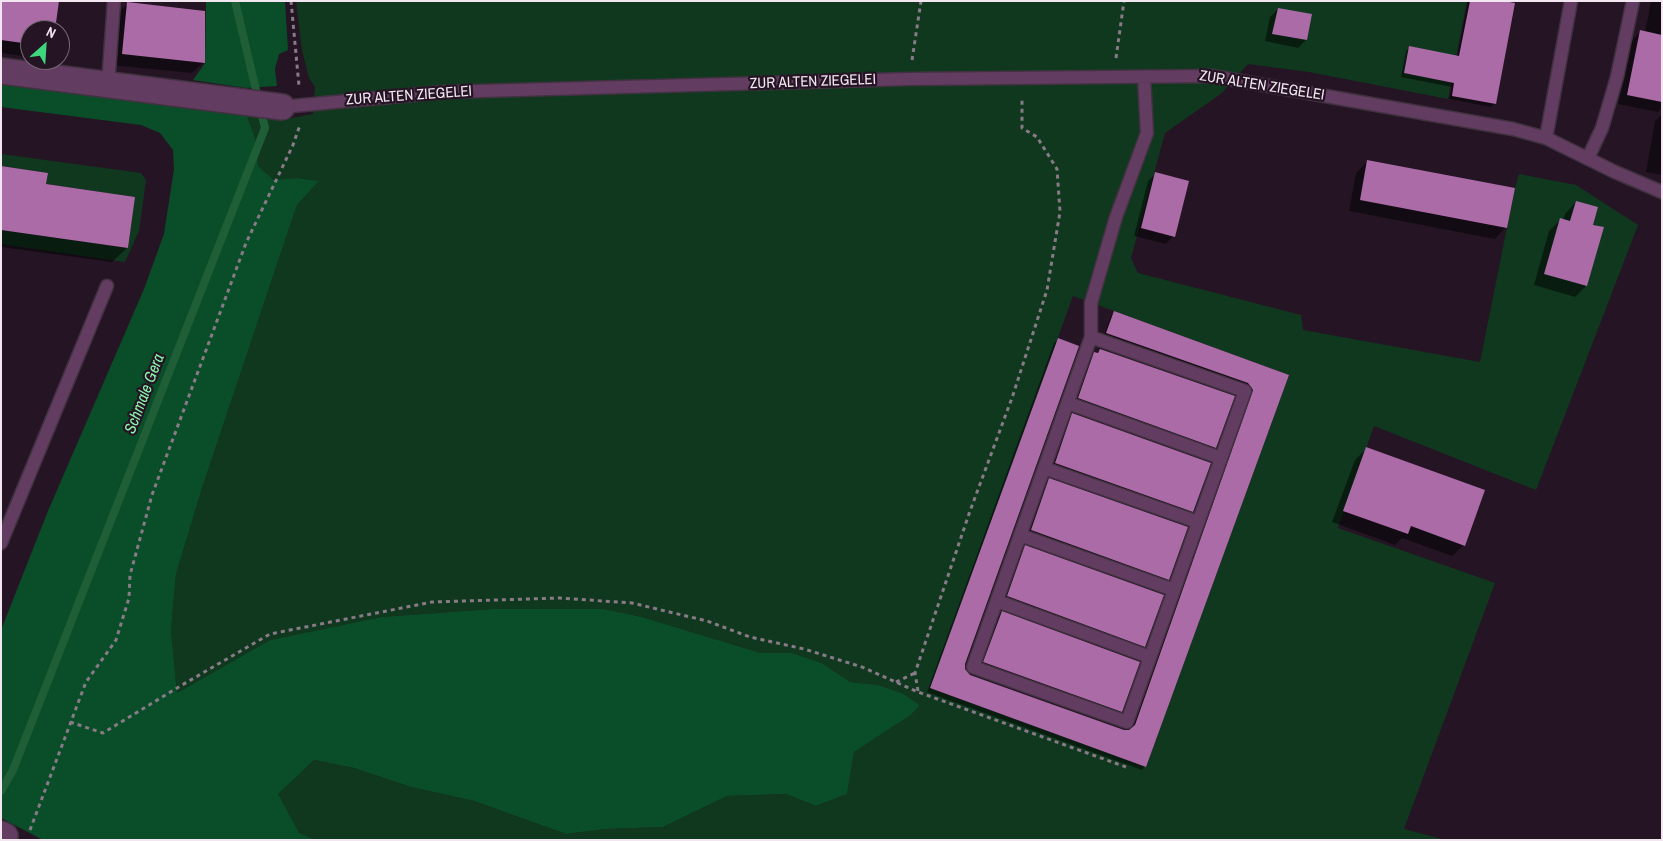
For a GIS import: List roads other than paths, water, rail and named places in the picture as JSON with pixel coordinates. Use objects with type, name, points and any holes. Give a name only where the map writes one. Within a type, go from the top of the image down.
[{"type":"street","name":"ZUR ALTEN ZIEGELEI","points":[[1,71],[212,98],[291,106]]},
{"type":"lane","points":[[108,85],[114,1]]},
{"type":"lane","points":[[1546,138],[1571,1]]},
{"type":"lane","points":[[1588,158],[1602,128],[1612,94],[1633,1]]},
{"type":"lane","points":[[1091,337],[1245,391],[1127,722],[973,667],[1091,337],[1091,303],[1116,217],[1147,133],[1144,76]]},
{"type":"lane","name":"ZUR ALTEN ZIEGELEI","points":[[291,106],[444,92],[909,79],[1212,76],[1513,129],[1546,138],[1615,172],[1662,192]]},
{"type":"lane","points":[[1,543],[107,286]]},
{"type":"lane","points":[[1068,403],[1221,458]]},
{"type":"lane","points":[[1044,468],[1198,522]]},
{"type":"lane","points":[[1020,535],[1174,590]]},
{"type":"lane","points":[[997,602],[1150,656]]},
{"type":"waterway","name":"Schmale Gera","points":[[1,791],[13,770],[265,128],[235,1]]}]
